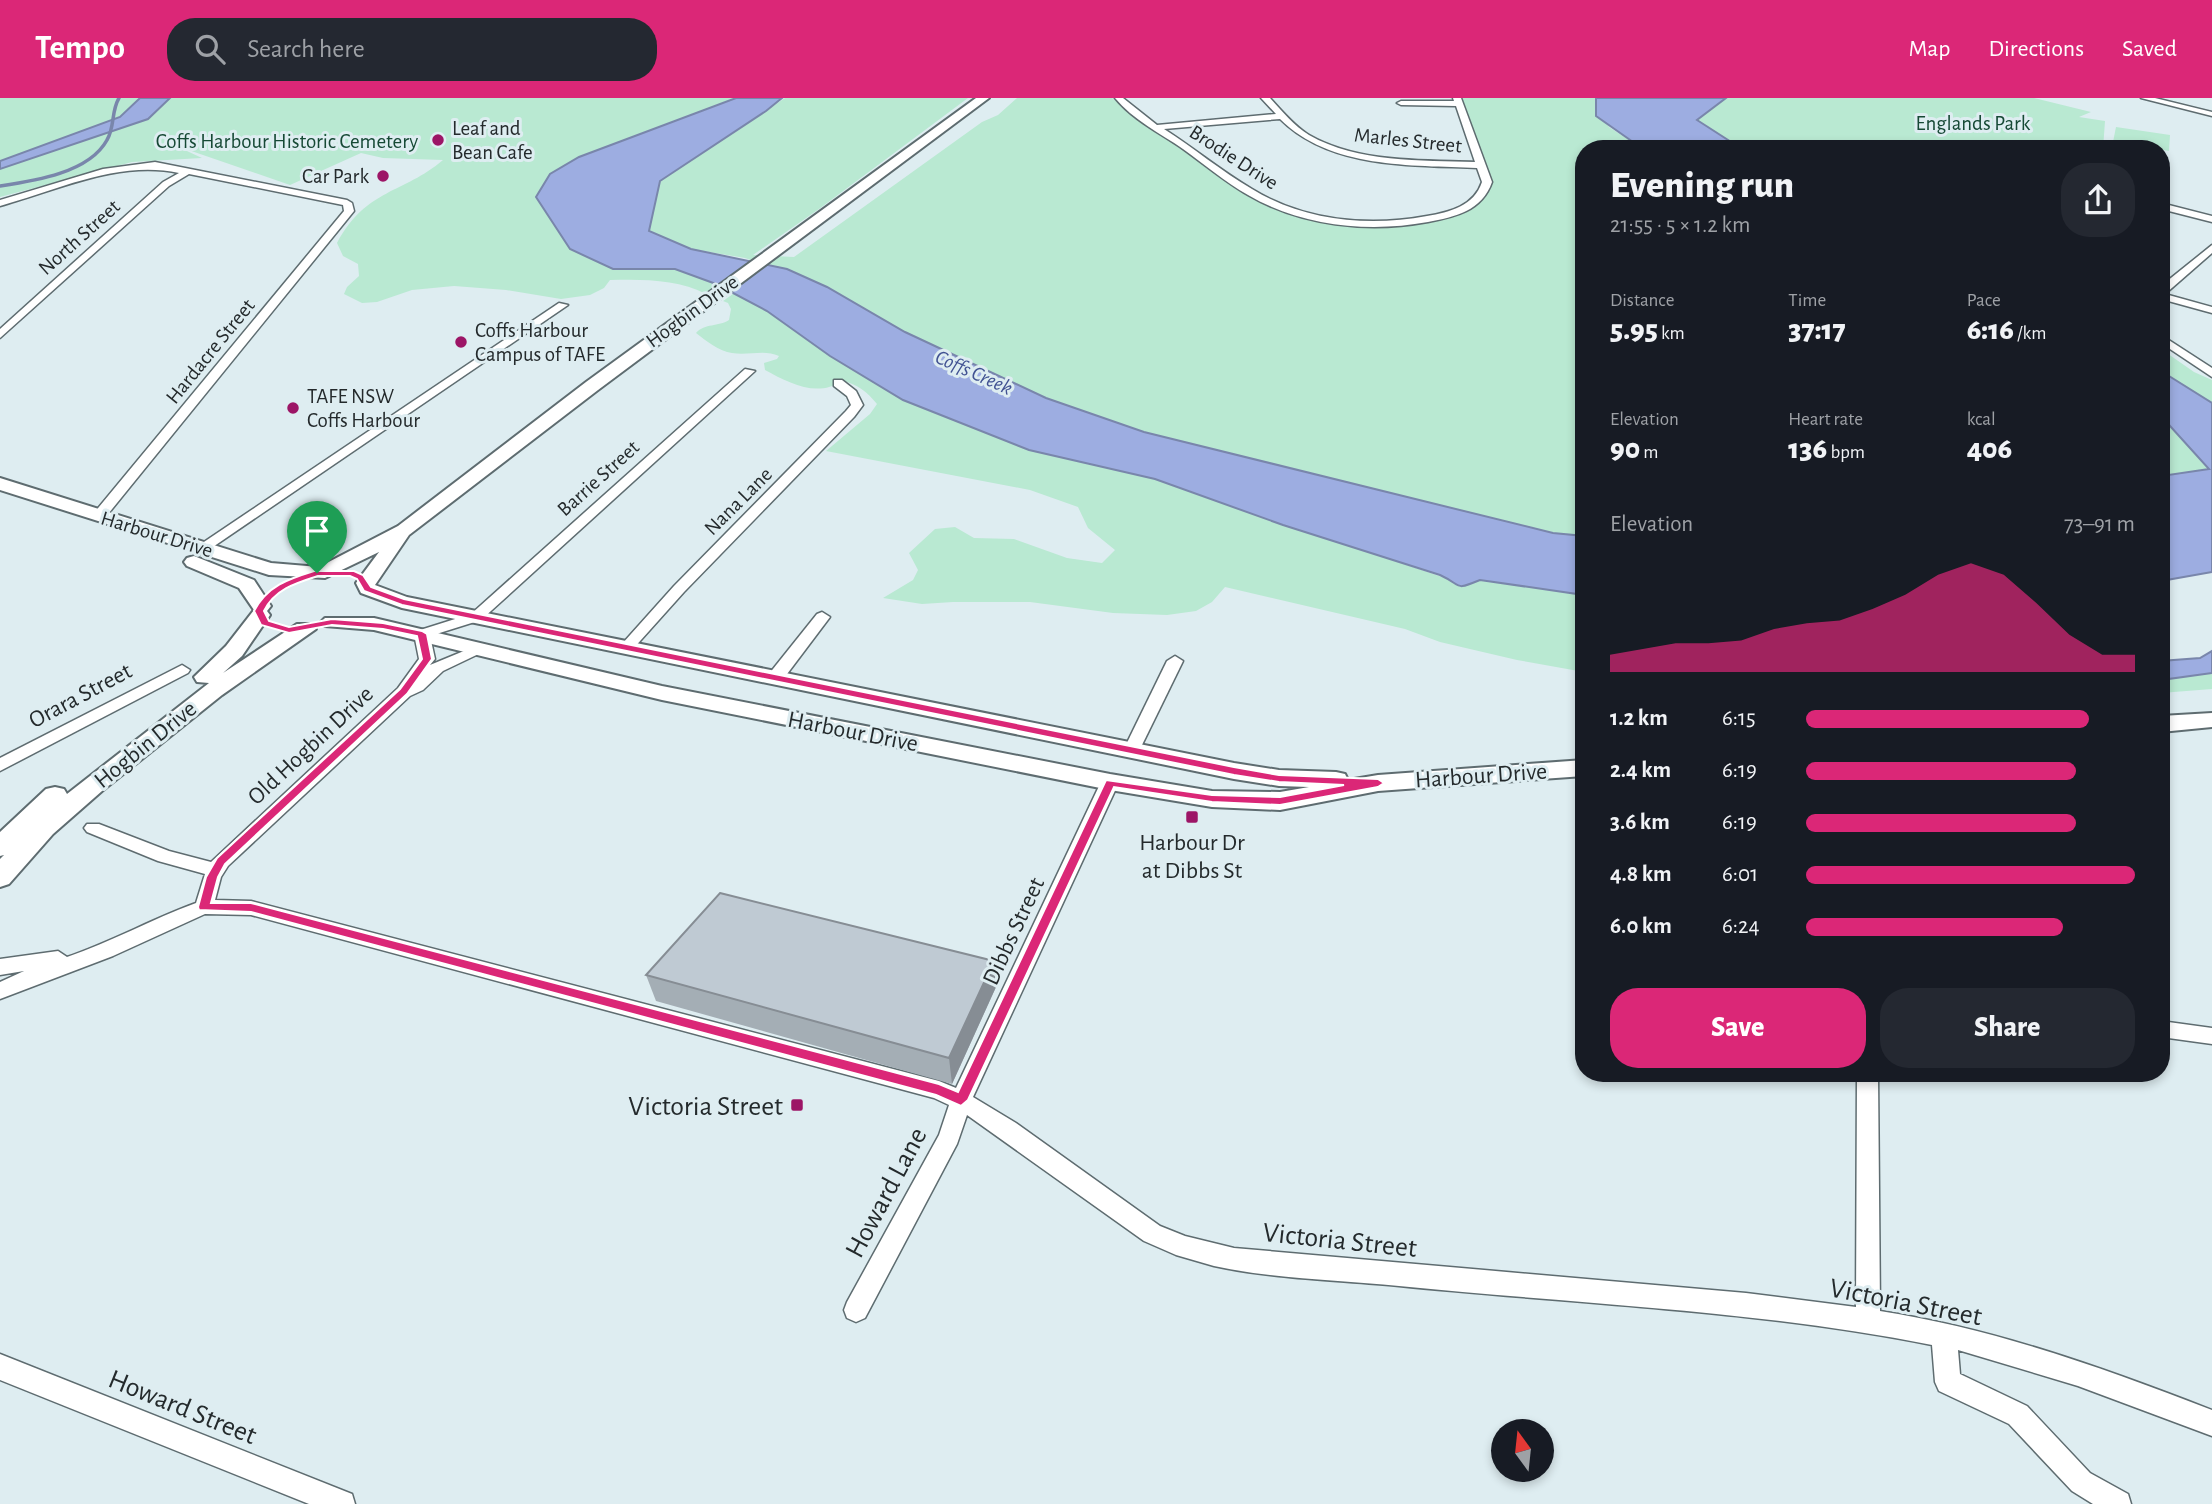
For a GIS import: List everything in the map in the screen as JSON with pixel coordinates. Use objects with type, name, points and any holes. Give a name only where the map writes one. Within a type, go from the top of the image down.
[{"type":"street","name":"Hogbin Drive","points":[[0,847],[54,796],[220,666],[247,635],[260,610],[276,589],[321,573],[405,530],[701,304],[983,98]]},
{"type":"street","name":"Brodie Drive","points":[[1119,98],[1260,199],[1287,210],[1332,220],[1388,223],[1455,214],[1476,203],[1485,192],[1487,182],[1458,101]]},
{"type":"street","name":"Marles Street","points":[[1265,98],[1305,136],[1354,153],[1425,163],[1481,165]]},
{"type":"street","points":[[2145,98],[2212,114]]},
{"type":"street","points":[[1401,103],[1458,101]]},
{"type":"street","points":[[1158,127],[1283,117]]},
{"type":"street","points":[[0,203],[103,172],[133,166],[155,164],[187,172]]},
{"type":"street","name":"Hardacre Street","points":[[99,516],[349,211],[347,203],[187,172]]},
{"type":"street","name":"North Street","points":[[0,335],[166,184],[187,172]]},
{"type":"street","points":[[2170,208],[2212,219]]},
{"type":"street","points":[[2170,286],[2212,248]]},
{"type":"street","points":[[2170,297],[2212,310]]},
{"type":"street","points":[[202,548],[563,305]]},
{"type":"street","points":[[2170,344],[2212,373]]},
{"type":"street","name":"Barrie Street","points":[[476,617],[749,371]]},
{"type":"street","name":"Nana Lane","points":[[627,647],[850,414],[857,405],[852,394],[838,383]]},
{"type":"street","name":"Harbour Drive","points":[[0,484],[269,569],[351,573],[367,586],[402,602],[1131,751],[1279,778],[1378,783]]},
{"type":"street","name":"Harbour Drive","points":[[0,497],[223,572],[247,584],[260,610]]},
{"type":"street","name":"Hogbin Drive","points":[[332,622],[358,606],[367,586],[405,530]]},
{"type":"street","points":[[260,610],[264,622],[274,628],[306,629],[332,622]]},
{"type":"street","points":[[404,692],[427,659],[422,634],[476,617]]},
{"type":"street","points":[[775,678],[822,617]]},
{"type":"street","name":"Harbour Drive","points":[[332,622],[374,624],[676,696],[1110,782],[1212,799],[1280,801],[1378,783],[1575,769]]},
{"type":"street","name":"Hogbin Drive","points":[[0,877],[43,828],[118,765],[239,670],[306,629]]},
{"type":"street","name":"Old Hogbin Drive","points":[[204,907],[215,870],[254,830],[404,692],[417,686],[437,668],[481,649]]},
{"type":"street","points":[[1131,751],[1175,661]]},
{"type":"street","name":"Orara Street","points":[[0,765],[182,670]]},
{"type":"street","points":[[2170,723],[2212,720]]},
{"type":"street","name":"Dibbs Street","points":[[961,1100],[1110,782]]},
{"type":"street","points":[[93,828],[164,856],[215,870]]},
{"type":"street","name":"Victoria Street","points":[[0,991],[28,978],[106,951],[174,918],[204,907],[251,908],[912,1083],[961,1100],[1022,1139],[1083,1186],[1155,1235],[1199,1252],[1234,1259],[1734,1303],[1868,1320],[1944,1335],[2133,1392],[2212,1423]]},
{"type":"street","name":"Victoria Street","points":[[0,967],[106,951]]},
{"type":"street","points":[[2170,1029],[2212,1036]]},
{"type":"street","points":[[1868,1082],[1868,1320]]},
{"type":"street","name":"Howard Lane","points":[[856,1310],[949,1137],[961,1100]]},
{"type":"street","points":[[1944,1335],[1948,1382],[2018,1415],[2081,1482],[2118,1504]]},
{"type":"street","name":"Howard Street","points":[[0,1367],[342,1504]]},
{"type":"green space","points":[[0,98],[140,98],[120,117],[0,161]]},
{"type":"green space","name":"Coffs Harbour Historic Cemetery","points":[[169,98],[736,98],[579,157],[613,269],[675,269],[718,285],[706,294],[671,283],[610,280],[604,288],[590,295],[561,299],[506,290],[454,286],[412,290],[377,302],[362,303],[344,294],[347,287],[359,276],[358,264],[343,256],[337,243],[349,225],[373,202],[414,180],[443,160],[383,158],[361,153],[290,185],[174,145],[202,158],[132,162],[0,197],[0,169]]},
{"type":"green space","points":[[785,98],[968,98],[753,255],[794,257],[982,122],[998,115],[1017,98],[1112,98],[1216,174],[1287,210],[1355,222],[1425,220],[1476,203],[1487,182],[1457,98],[1596,98],[1595,103],[1609,127],[1629,140],[1575,140],[1575,535],[1553,533],[1144,432],[1046,398],[905,332],[827,287],[745,258],[691,249],[649,231],[659,181]]},
{"type":"green space","name":"Englands Park","points":[[1726,98],[2034,98],[2091,112],[2079,117],[2105,121],[2104,140],[1728,140],[1697,120]]},
{"type":"green space","points":[[2116,127],[2170,135],[2170,140],[2113,140]]},
{"type":"green space","points":[[734,293],[767,311],[830,356],[903,400],[1029,450],[1155,479],[1448,579],[1470,584],[1480,580],[1575,594],[1575,670],[1440,642],[1405,629],[1225,587],[1212,602],[1196,611],[1167,615],[1113,613],[1030,602],[922,604],[883,598],[913,580],[918,570],[909,553],[935,529],[955,527],[974,538],[1014,539],[1067,558],[1102,563],[1115,550],[1088,528],[1078,507],[1030,490],[826,451],[870,414],[877,404],[862,389],[848,382],[842,381],[823,388],[803,387],[765,370],[764,363],[779,356],[768,353],[738,354],[713,345],[696,333],[729,320],[731,309],[728,303],[723,301]]},
{"type":"green space","points":[[2170,355],[2194,372],[2212,380],[2212,403],[2170,377]]},
{"type":"green space","points":[[2170,424],[2209,469],[2170,475]]},
{"type":"green space","points":[[2212,673],[2212,689],[2170,692],[2170,679]]},
{"type":"water","points":[[140,98],[170,98],[148,119],[0,169],[0,161],[120,117]]},
{"type":"water","name":"Coffs Creek","points":[[736,98],[782,98],[660,181],[649,231],[691,249],[787,269],[827,287],[905,332],[1046,398],[1144,432],[1553,533],[1575,535],[1575,594],[1480,580],[1459,586],[1440,575],[1283,525],[1155,479],[1029,450],[903,400],[830,356],[767,311],[716,284],[675,269],[613,269],[570,249],[536,197],[550,174],[579,157]]},
{"type":"water","points":[[1596,98],[1726,98],[1697,120],[1728,140],[1630,140],[1596,116]]},
{"type":"water","points":[[2170,377],[2212,403],[2212,572],[2170,579],[2170,475],[2209,469],[2170,426]]},
{"type":"water","points":[[2212,651],[2212,673],[2170,679],[2170,660],[2200,658]]},
{"type":"building","points":[[720,893],[994,961],[949,1058],[646,975]]},
{"type":"waterway","points":[[0,186],[60,174],[87,160],[99,151],[107,140],[119,98]]},
{"type":"place","name":"Leaf and Bean Cafe","points":[[438,140]]},
{"type":"place","name":"Car Park","points":[[383,176]]},
{"type":"place","name":"Coffs Harbour Campus of TAFE","points":[[461,342]]},
{"type":"place","name":"TAFE NSW Coffs Harbour","points":[[293,408]]},
{"type":"place","name":"Harbour Dr at Dibbs St","points":[[1192,817]]},
{"type":"place","name":"Victoria Street","points":[[797,1105]]},
{"type":"route","points":[[317,573],[351,573],[360,577],[368,589],[402,602],[1234,771],[1279,778],[1378,783],[1280,801],[1212,799],[1110,782],[961,1100],[939,1090],[251,908],[204,907],[212,877],[221,861],[404,692],[408,682],[427,659],[422,634],[374,624],[332,622],[306,629],[289,630],[274,628],[264,622],[259,611],[266,597],[288,583],[317,573]]}]
